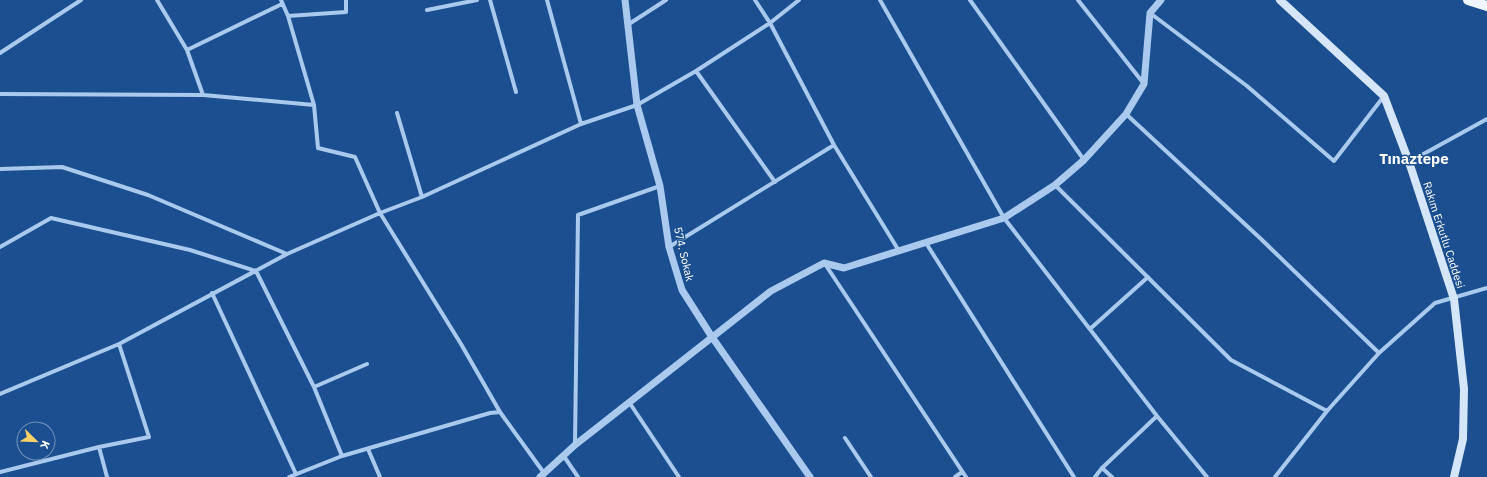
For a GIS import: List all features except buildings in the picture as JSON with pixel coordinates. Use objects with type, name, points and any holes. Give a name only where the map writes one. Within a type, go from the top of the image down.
[{"type":"main road","name":"Rakım Erkutlu Caddesi","points":[[1280,0],[1384,96],[1409,162],[1454,299],[1464,388],[1463,439],[1454,477]]},
{"type":"main road","points":[[1468,0],[1487,6]]},
{"type":"street","points":[[0,53],[81,0]]},
{"type":"street","points":[[157,0],[187,50],[203,95]]},
{"type":"street","points":[[288,16],[346,12],[346,0]]},
{"type":"street","points":[[427,10],[477,0]]},
{"type":"street","points":[[490,0],[516,92]]},
{"type":"street","points":[[547,0],[581,124]]},
{"type":"street","name":"574. Sokak","points":[[625,0],[637,105],[660,186],[669,247],[682,290],[712,337],[810,477]]},
{"type":"street","points":[[628,24],[666,0]]},
{"type":"street","points":[[755,0],[770,22],[834,145],[899,251]]},
{"type":"street","points":[[0,394],[119,344],[287,254],[380,213],[422,197],[581,124],[637,105],[696,71],[770,22],[799,0]]},
{"type":"street","points":[[880,0],[1004,218],[1157,416],[1207,477]]},
{"type":"street","points":[[970,0],[1084,160]]},
{"type":"street","points":[[1078,0],[1144,84]]},
{"type":"street","points":[[187,50],[281,2],[288,16],[314,105],[318,148],[355,157],[380,213],[461,344],[500,412],[542,475],[575,445],[771,291],[824,263],[844,268],[1004,218],[1055,185],[1084,160],[1126,114],[1144,84],[1150,13],[1160,0]]},
{"type":"street","points":[[1150,13],[1247,86],[1334,162],[1384,96]]},
{"type":"street","points":[[696,71],[775,182]]},
{"type":"street","points":[[0,94],[203,95],[314,105]]},
{"type":"street","points":[[396,113],[422,197]]},
{"type":"street","points":[[1126,114],[1255,234],[1379,353]]},
{"type":"street","points":[[1409,162],[1487,119]]},
{"type":"street","points":[[669,247],[834,145]]},
{"type":"street","points":[[0,169],[62,167],[148,195],[287,254]]},
{"type":"street","points":[[1055,185],[1231,360],[1327,411]]},
{"type":"street","points":[[575,445],[578,215],[660,186]]},
{"type":"street","points":[[0,248],[51,218],[190,250],[256,271],[314,387],[342,456]]},
{"type":"street","points":[[926,243],[1074,477]]},
{"type":"street","points":[[824,263],[966,477]]},
{"type":"street","points":[[1090,329],[1148,277]]},
{"type":"street","points":[[1275,477],[1327,411],[1379,353],[1435,303],[1454,299],[1487,288]]},
{"type":"street","points":[[212,293],[296,474]]},
{"type":"street","points":[[0,472],[99,447],[149,437],[119,344]]},
{"type":"street","points":[[314,387],[367,364]]},
{"type":"street","points":[[629,402],[679,477]]},
{"type":"street","points":[[289,477],[342,456],[490,413],[500,412]]},
{"type":"street","points":[[1095,477],[1102,468],[1157,416]]},
{"type":"street","points":[[845,438],[871,477]]},
{"type":"street","points":[[99,447],[107,477]]},
{"type":"street","points":[[368,449],[380,477]]},
{"type":"street","points":[[564,455],[578,477]]},
{"type":"street","points":[[1102,468],[1112,477]]},
{"type":"street","points":[[955,477],[962,472]]},
{"type":"district","name":"Tınaztepe","points":[[1414,158]]}]
